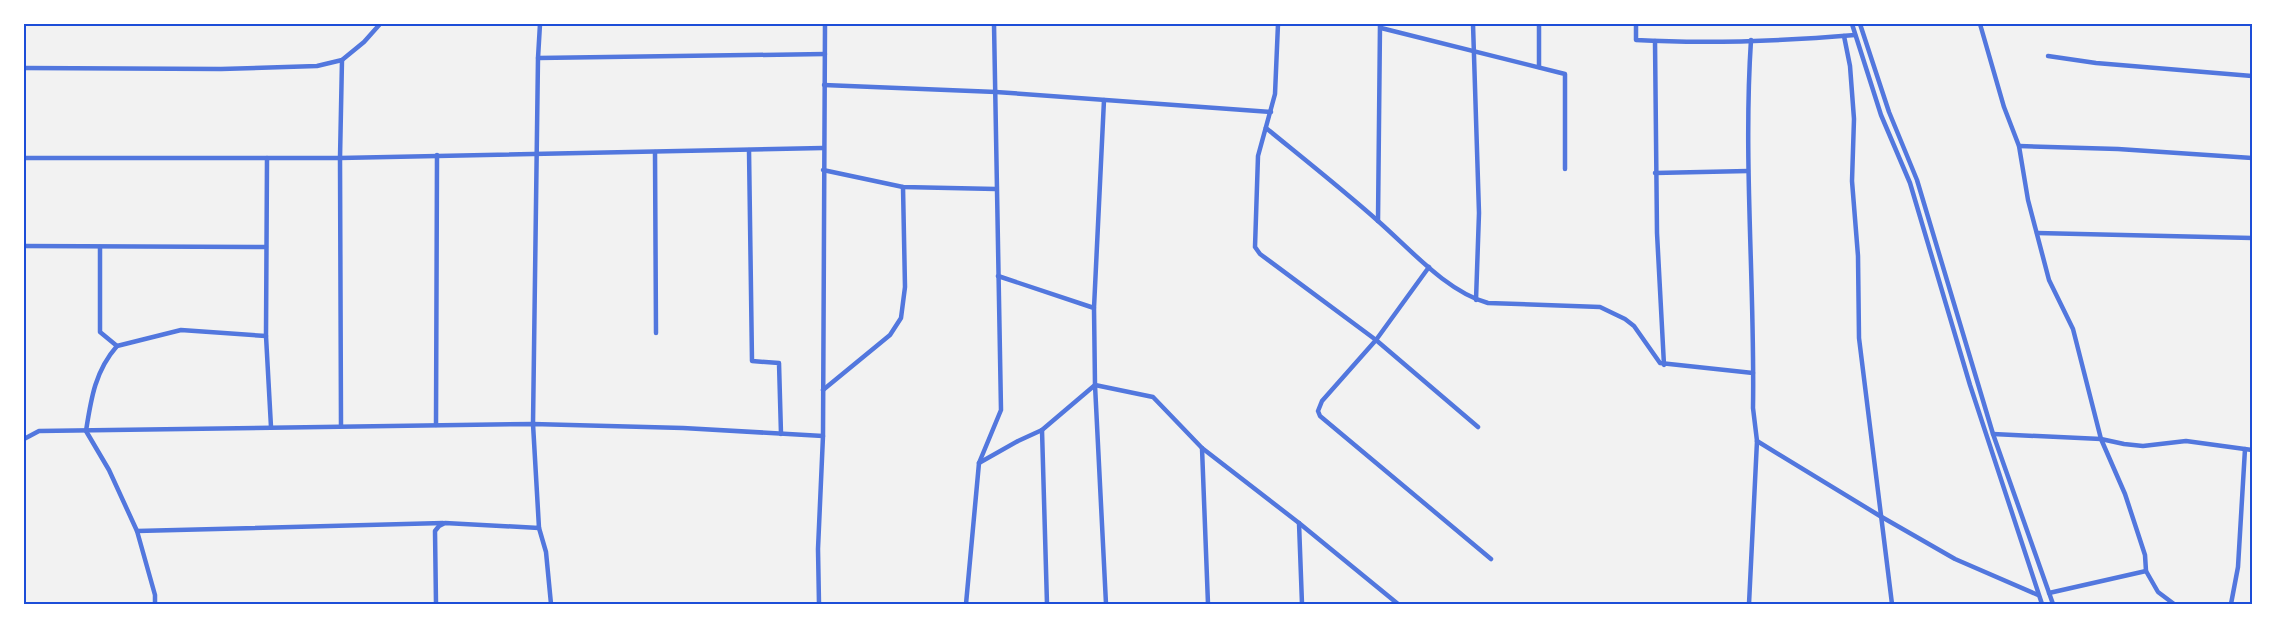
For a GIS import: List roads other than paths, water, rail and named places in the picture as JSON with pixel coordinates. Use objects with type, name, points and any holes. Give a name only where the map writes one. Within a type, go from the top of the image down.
[{"type":"street","points":[[24,68],[221,70],[317,66],[342,60],[364,42],[380,24]]},
{"type":"street","points":[[540,24],[533,424],[539,528],[546,552],[551,604]]},
{"type":"street","points":[[820,604],[818,549],[823,436],[825,24]]},
{"type":"street","points":[[966,604],[979,463],[1001,410],[994,24]]},
{"type":"street","points":[[1278,24],[1275,94],[1266,128],[1261,138],[1258,156],[1254,247],[1260,254],[1376,340],[1478,427]]},
{"type":"street","points":[[1473,24],[1479,213],[1476,300]]},
{"type":"street","points":[[1539,67],[1540,24]]},
{"type":"street","points":[[1636,24],[1636,40],[1655,41],[1751,40],[1855,35]]},
{"type":"street","points":[[1852,24],[1881,115],[1910,183],[1970,385],[2042,604]]},
{"type":"street","points":[[1860,24],[1888,112],[1917,180],[1994,434],[2053,604]]},
{"type":"street","points":[[1980,24],[2004,107],[2019,146],[2028,200],[2049,280],[2073,329],[2101,439],[2125,494],[2145,555],[2146,571],[2158,592],[2174,604]]},
{"type":"street","points":[[1378,221],[1380,26],[1565,74],[1565,169]]},
{"type":"street","points":[[1844,36],[1850,66],[1854,119],[1852,181],[1858,256],[1859,338],[1892,604]]},
{"type":"street","points":[[1749,604],[1757,441],[1753,408],[1748,171],[1748,86],[1751,40]]},
{"type":"street","points":[[1655,41],[1655,173],[1664,364]]},
{"type":"street","points":[[538,58],[825,54]]},
{"type":"street","points":[[2048,56],[2096,63],[2252,76]]},
{"type":"street","points":[[341,426],[340,158],[342,60]]},
{"type":"street","points":[[824,85],[996,92],[1271,112]]},
{"type":"street","points":[[1104,100],[1094,308],[1095,385],[1106,604]]},
{"type":"street","points":[[1266,128],[1378,221],[1429,267],[1476,300],[1488,303],[1600,307],[1634,326],[1656,360],[1664,364],[1753,373]]},
{"type":"street","points":[[2019,146],[2118,149],[2252,158]]},
{"type":"street","points":[[24,158],[340,158],[823,148]]},
{"type":"street","points":[[749,150],[752,361],[779,363],[781,434]]},
{"type":"street","points":[[655,152],[656,333]]},
{"type":"street","points":[[436,425],[437,155]]},
{"type":"street","points":[[266,158],[266,336],[271,427]]},
{"type":"street","points":[[823,170],[903,187],[996,189]]},
{"type":"street","points":[[1655,173],[1748,171]]},
{"type":"street","points":[[823,390],[890,335],[901,318],[905,287],[903,187]]},
{"type":"street","points":[[2037,233],[2252,238]]},
{"type":"street","points":[[24,246],[266,247]]},
{"type":"street","points":[[100,247],[100,332],[117,346]]},
{"type":"street","points":[[1429,267],[1376,340],[1322,401],[1318,411],[1320,416],[1491,560]]},
{"type":"street","points":[[998,276],[1094,308]]},
{"type":"street","points":[[155,604],[155,595],[137,531],[109,470],[86,431],[98,373],[105,359],[117,346],[181,330],[266,336]]},
{"type":"street","points":[[979,463],[1042,430],[1095,385]]},
{"type":"street","points":[[1095,385],[1153,396],[1202,448],[1299,523],[1398,604]]},
{"type":"street","points":[[24,438],[39,431],[533,424],[684,428],[823,436]]},
{"type":"street","points":[[1042,430],[1046,604]]},
{"type":"street","points":[[1994,434],[2101,439],[2143,446],[2186,440],[2252,450]]},
{"type":"street","points":[[1757,441],[1955,559],[2038,595]]},
{"type":"street","points":[[1202,448],[1208,604]]},
{"type":"street","points":[[2231,604],[2238,567],[2245,449]]},
{"type":"street","points":[[137,531],[445,523],[539,528]]},
{"type":"street","points":[[436,604],[435,531],[445,523]]},
{"type":"street","points":[[1299,523],[1302,604]]},
{"type":"street","points":[[2049,593],[2146,571]]}]
